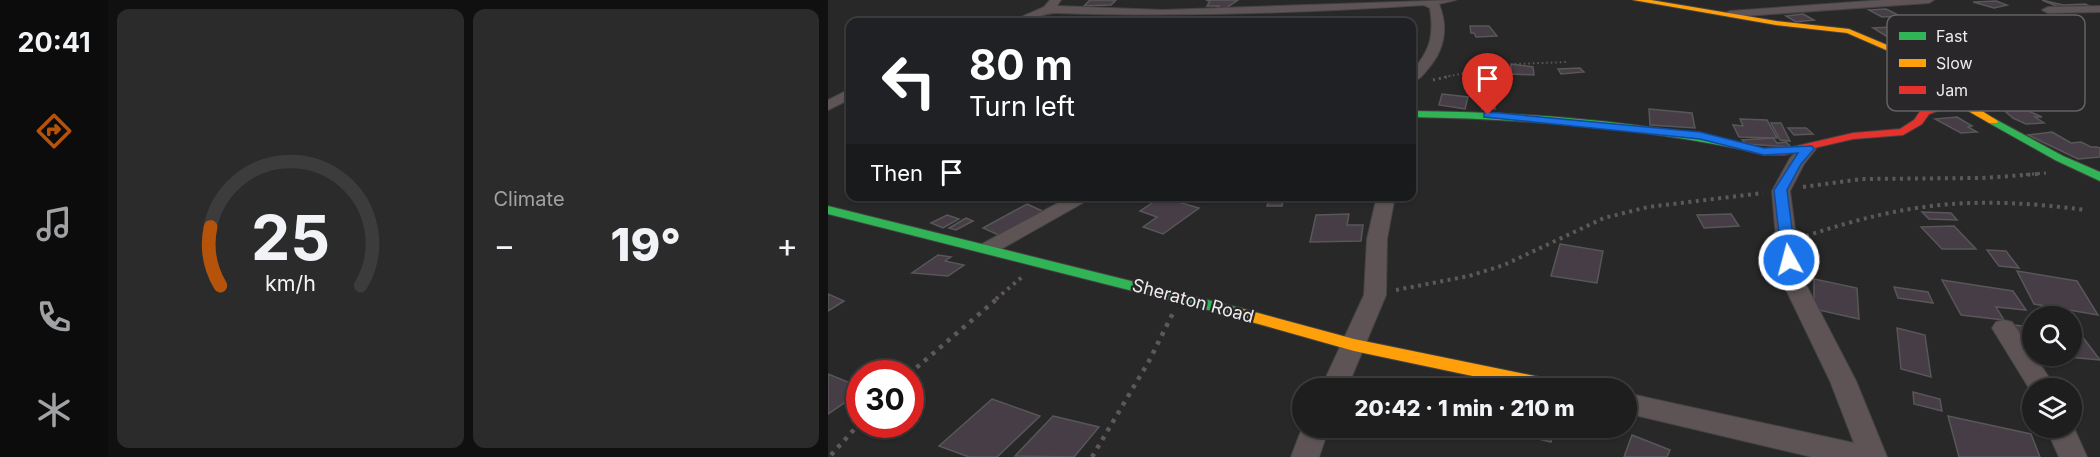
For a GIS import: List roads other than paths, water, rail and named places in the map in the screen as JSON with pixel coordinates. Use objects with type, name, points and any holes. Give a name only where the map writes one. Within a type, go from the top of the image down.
[{"type":"street","points":[[1024,18],[1052,4],[1131,13],[1259,10],[1451,0]]},
{"type":"street","points":[[1637,0],[1776,23],[1837,28],[1865,36],[1887,46]]},
{"type":"street","points":[[1726,0],[1748,13]]},
{"type":"street","points":[[1730,14],[1929,0]]},
{"type":"street","points":[[2089,0],[2100,7]]},
{"type":"street","points":[[1416,74],[1434,55],[1438,46],[1435,6],[1426,2]]},
{"type":"street","points":[[2048,10],[2100,7]]},
{"type":"street","points":[[1253,18],[1259,10]]},
{"type":"street","points":[[828,106],[846,95]]},
{"type":"street","points":[[1416,114],[1488,115],[1678,133],[1764,152],[1808,149],[1853,136],[1903,132],[1929,111]]},
{"type":"street","points":[[1976,111],[2059,158],[2100,177]]},
{"type":"street","points":[[1808,149],[1796,162],[1781,190],[1790,275],[1843,381],[1873,457]]},
{"type":"street","points":[[988,248],[1077,201]]},
{"type":"street","points":[[1339,378],[1375,294],[1377,239],[1385,201]]},
{"type":"street","name":"Sheraton Road","points":[[828,210],[1182,297],[1354,345],[1511,378]]},
{"type":"street","points":[[2004,328],[2036,378]]},
{"type":"street","points":[[1637,406],[1863,457]]},
{"type":"street","points":[[1305,457],[1312,438]]},
{"type":"street","points":[[2064,438],[2073,457]]}]
